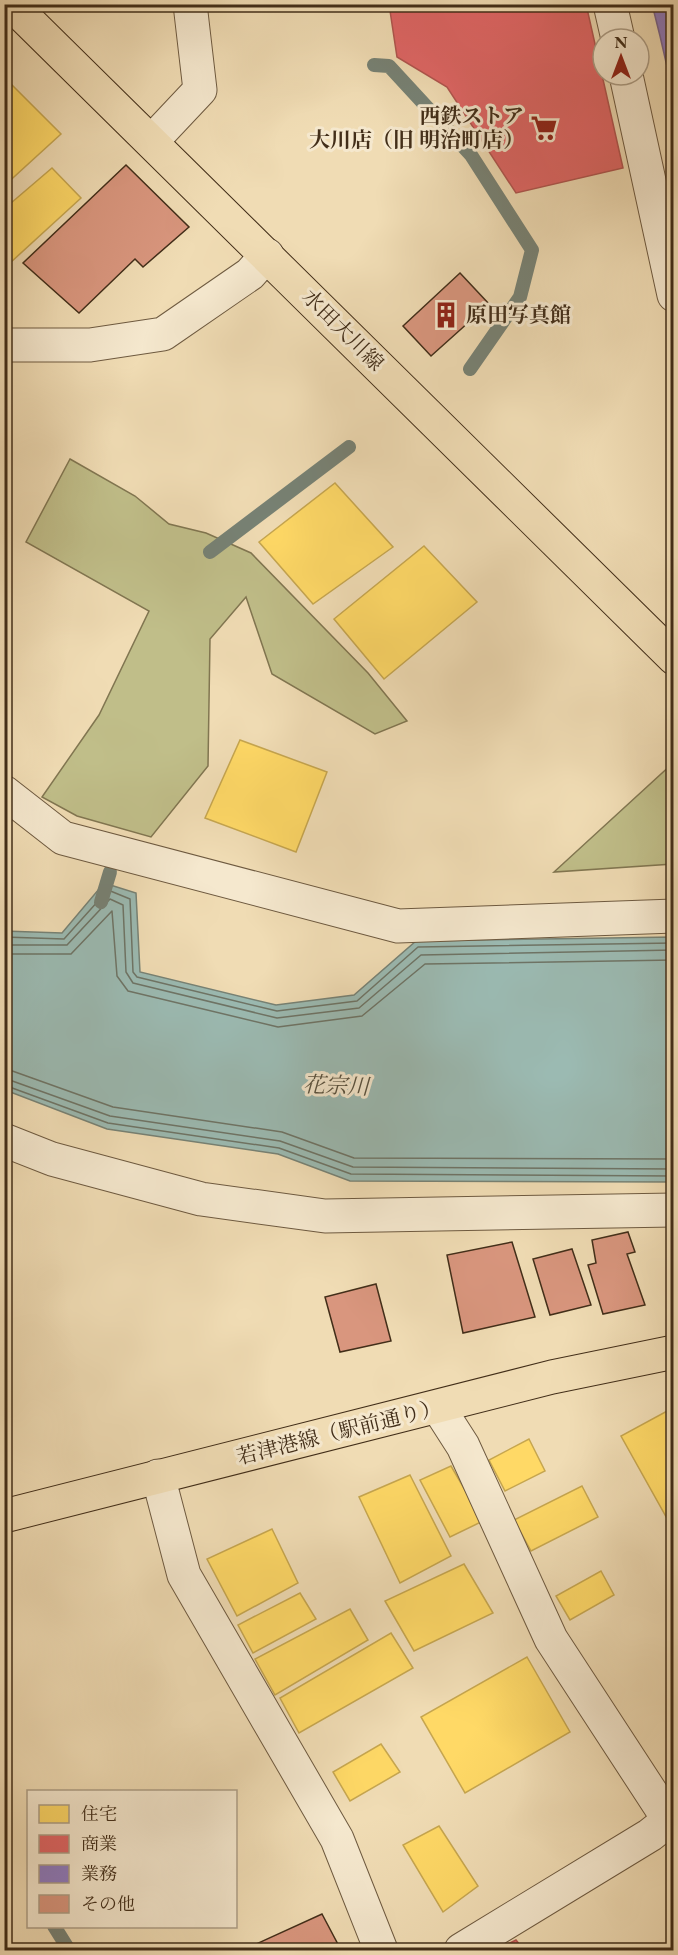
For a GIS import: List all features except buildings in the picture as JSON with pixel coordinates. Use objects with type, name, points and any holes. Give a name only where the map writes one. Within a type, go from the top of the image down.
[{"type":"main road","name":"水田大川線","points":[[11,4],[422,409],[668,642]]},
{"type":"main road","name":"若津港線（駅前通り）","points":[[4,1516],[552,1377],[674,1352]]},
{"type":"street","points":[[152,141],[200,90],[190,4]]},
{"type":"street","points":[[610,4],[615,27]]},
{"type":"street","points":[[629,87],[674,295]]},
{"type":"street","points":[[4,345],[90,345],[163,334],[249,274],[267,255]]},
{"type":"street","points":[[4,792],[63,838],[398,926],[674,916]]},
{"type":"street","points":[[4,1140],[52,1159],[201,1199],[324,1216],[674,1210]]},
{"type":"street","points":[[438,1407],[463,1446],[551,1639],[671,1818],[650,1835],[461,1950]]},
{"type":"street","points":[[158,1476],[184,1575],[337,1839],[381,1950]]},
{"type":"shaded area","points":[[70,459],[135,496],[169,524],[206,533],[251,553],[368,673],[407,721],[375,734],[272,674],[246,597],[210,639],[208,766],[151,837],[77,816],[42,797],[99,715],[149,611],[26,542]]},
{"type":"shaded area","points":[[673,763],[673,864],[554,872]]},
{"type":"water","name":"花宗川","points":[[104,883],[136,893],[140,972],[276,1005],[354,995],[416,941],[673,937],[673,1182],[350,1181],[278,1154],[107,1129],[5,1090],[4,931],[62,933]]},
{"type":"waterway","points":[[374,65],[389,66],[471,155],[532,250],[520,297],[470,369]]},
{"type":"waterway","points":[[210,552],[349,447]]},
{"type":"waterway","points":[[101,902],[110,872]]},
{"type":"waterway","points":[[55,1928],[69,1950]]},
{"type":"place","name":"西鉄ストア 大川店（旧 明治町店）","points":[[544,128]]},
{"type":"place","name":"原田写真館","points":[[446,315]]}]
